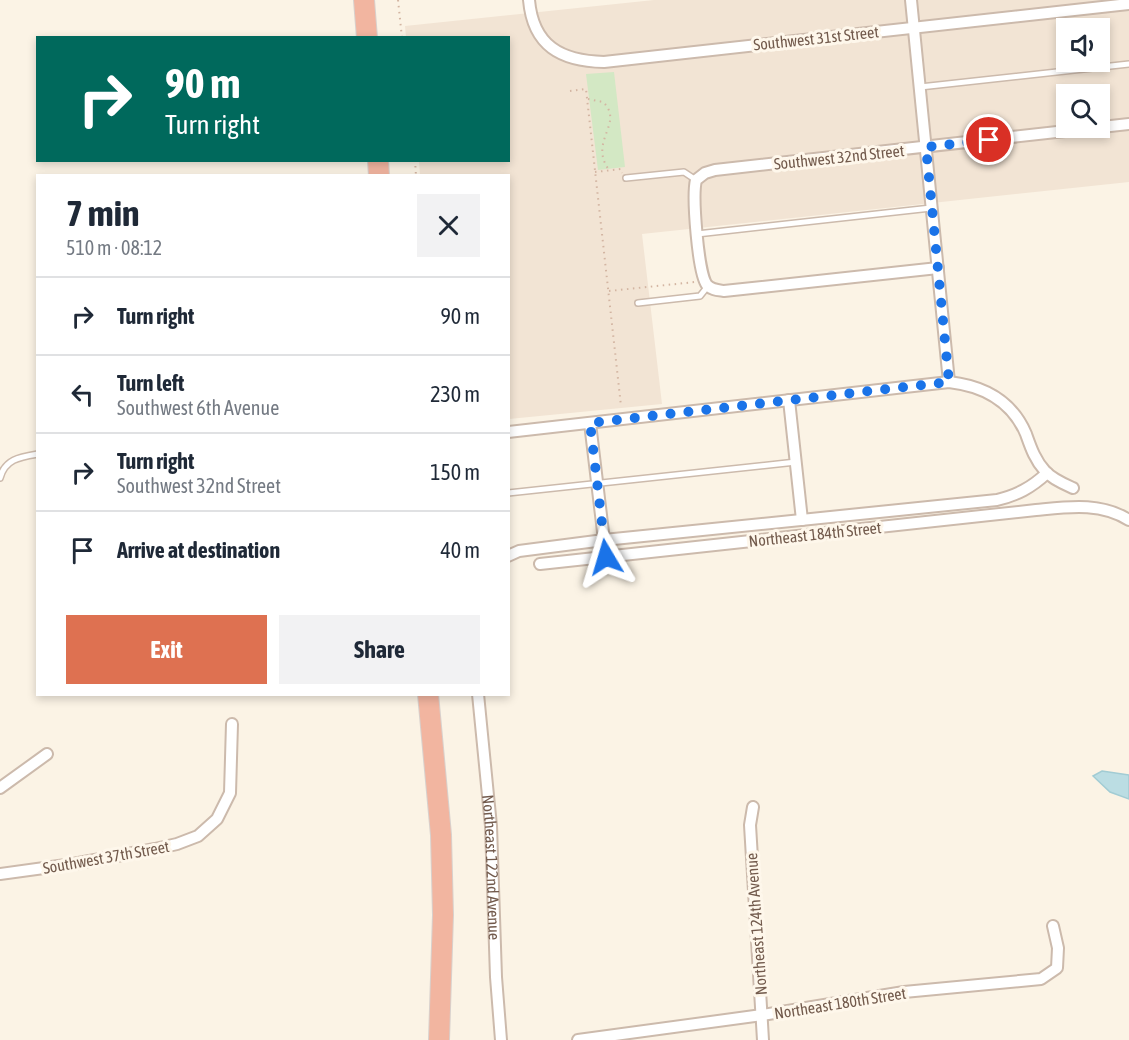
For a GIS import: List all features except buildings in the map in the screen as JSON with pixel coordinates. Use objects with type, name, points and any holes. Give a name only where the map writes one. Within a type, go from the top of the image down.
[{"type":"highway","points":[[365,2],[367,36]]},
{"type":"highway","points":[[428,696],[441,835],[443,915],[439,1040]]},
{"type":"street","points":[[911,0],[949,382]]},
{"type":"street","name":"Southwest 31st Street","points":[[529,4],[537,31],[548,46],[572,59],[604,62],[1129,4]]},
{"type":"street","name":"Southwest 32nd Street","points":[[696,180],[705,173],[715,170],[1129,124]]},
{"type":"street","points":[[696,180],[693,198],[702,273],[708,286],[715,290],[724,291],[938,268]]},
{"type":"street","points":[[510,432],[949,382],[977,387],[1001,400],[1020,421],[1030,448],[1047,473],[1073,488]]},
{"type":"street","points":[[789,400],[802,520]]},
{"type":"street","points":[[590,423],[606,557]]},
{"type":"street","name":"Northeast 184th Street","points":[[510,555],[519,551],[604,540],[997,500],[1023,492],[1034,486],[1047,473]]},
{"type":"street","name":"Northeast 184th Street","points":[[540,564],[1036,510],[1091,507],[1112,511],[1129,520]]},
{"type":"street","name":"Northeast 122nd Avenue","points":[[478,696],[491,826],[496,977],[501,1040]]},
{"type":"street","name":"Southwest 37th Street","points":[[0,874],[155,849],[198,836],[208,829],[222,811],[230,793],[232,724]]},
{"type":"street","points":[[0,788],[47,754]]},
{"type":"street","name":"Northeast 124th Avenue","points":[[753,807],[750,825],[764,1040]]},
{"type":"street","name":"Northeast 180th Street","points":[[578,1040],[762,1015],[904,992],[1041,979],[1057,968],[1058,948],[1053,926]]},
{"type":"lane","points":[[920,87],[1129,64]]},
{"type":"lane","points":[[626,178],[684,172],[696,180]]},
{"type":"lane","points":[[697,234],[932,208]]},
{"type":"lane","points":[[639,303],[700,296],[708,286]]},
{"type":"lane","points":[[0,478],[3,469],[15,458],[36,454]]},
{"type":"lane","points":[[510,493],[796,462]]},
{"type":"path","points":[[398,0],[402,36]]},
{"type":"path","points":[[570,91],[586,89],[588,99],[621,406]]},
{"type":"path","points":[[588,99],[603,102],[610,113],[611,121],[602,146],[602,157],[609,170]]},
{"type":"path","points":[[609,291],[695,282],[708,286]]},
{"type":"shaded area","points":[[654,0],[1129,0],[1129,182],[642,234],[662,404],[510,419],[510,174],[420,174],[419,162],[510,162],[510,36],[406,36],[405,26]]},
{"type":"green space","points":[[614,72],[625,167],[598,170],[586,74]]},
{"type":"water","points":[[1102,771],[1129,775],[1129,799],[1110,792],[1093,776]]},
{"type":"route","points":[[606,557],[590,423],[949,382],[926,147],[989,140]]}]
